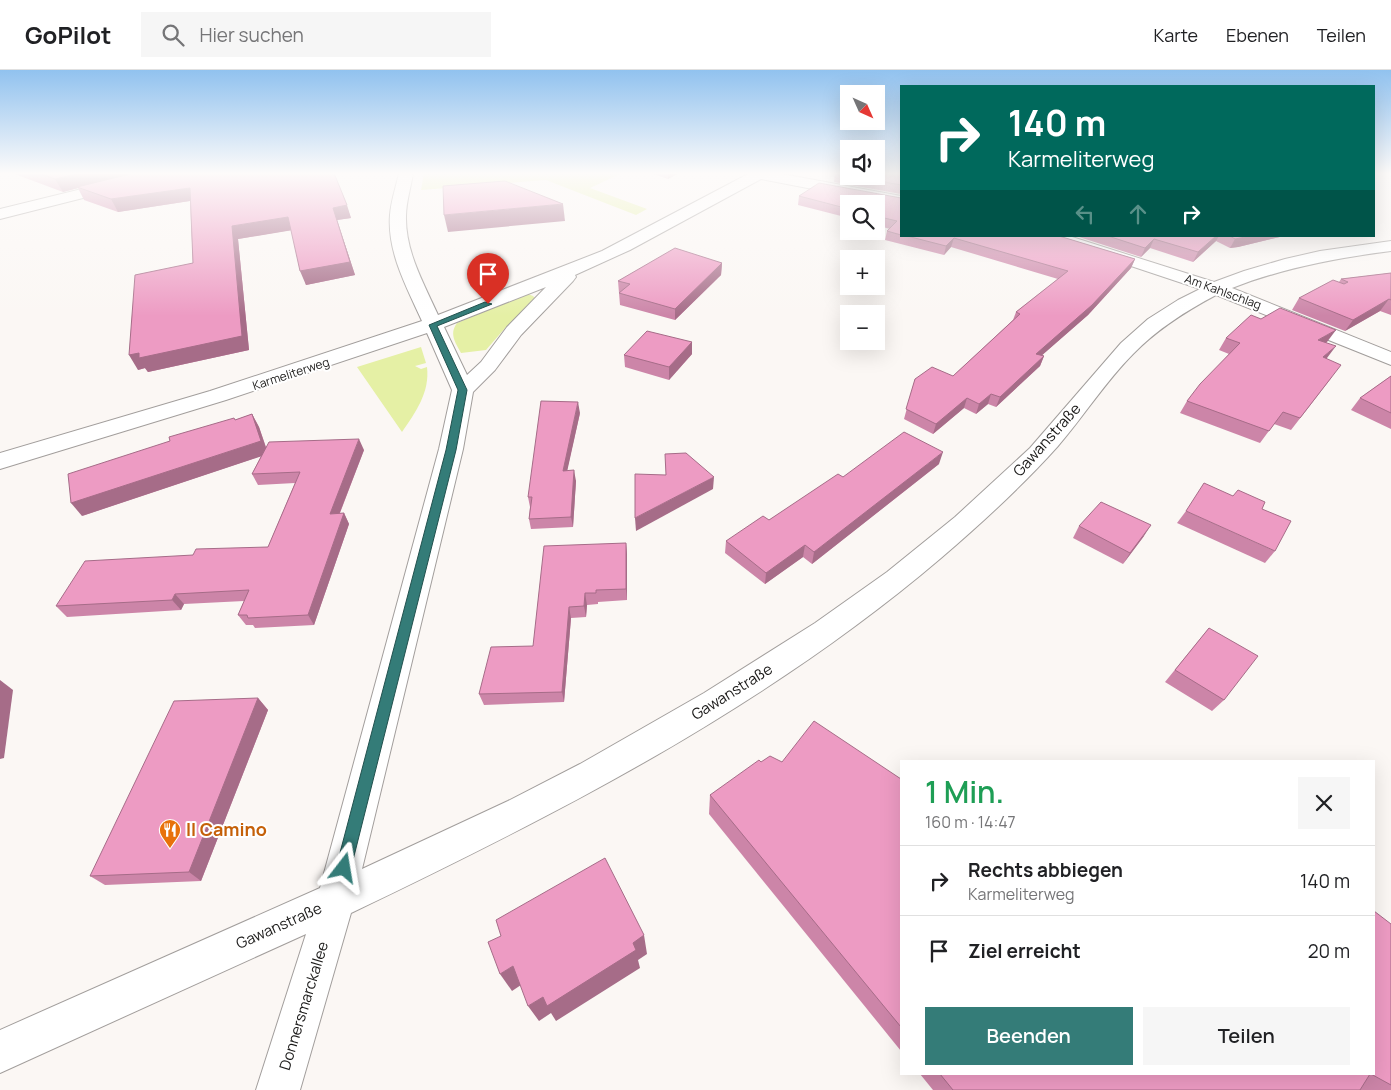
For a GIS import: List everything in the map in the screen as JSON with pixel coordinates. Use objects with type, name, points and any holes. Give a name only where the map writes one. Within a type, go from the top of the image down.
[{"type":"street","points":[[398,221],[400,240],[408,270],[463,390]]},
{"type":"street","name":"Karmeliterweg","points":[[0,461],[262,383],[433,325],[576,269],[670,221]]},
{"type":"street","name":"Am Kahlschlag","points":[[1053,237],[1216,288],[1302,321],[1391,359]]},
{"type":"street","name":"Gawanstraße","points":[[0,1052],[335,902],[550,798],[714,704],[824,634],[923,559],[998,493],[1064,423],[1100,377],[1129,346],[1154,324],[1183,305],[1216,288],[1271,268],[1391,246]]},
{"type":"street","name":"Karmeliterweg","points":[[463,390],[488,366],[514,332],[543,300],[576,269]]},
{"type":"street","name":"Donnersmarckallee","points":[[278,1090],[335,902],[451,450],[463,390]]},
{"type":"green space","points":[[528,294],[535,298],[486,350],[461,353],[453,334],[457,323]]},
{"type":"green space","points":[[421,347],[426,363],[415,366],[421,369],[427,367],[426,385],[417,409],[402,432],[357,367]]},
{"type":"building","points":[[191,221],[266,221],[232,226],[242,336],[139,358],[139,353],[129,355],[135,275],[193,263]]},
{"type":"building","points":[[289,221],[337,221],[350,262],[300,271]]},
{"type":"building","points":[[895,221],[900,221],[900,235],[887,231],[897,221]]},
{"type":"building","points":[[911,237],[1062,237],[1135,259],[1092,305],[1036,354],[1044,356],[1000,397],[991,394],[979,404],[967,398],[936,424],[906,409],[915,379],[932,367],[953,376],[1020,314],[1016,312],[1068,271],[954,238],[946,246]]},
{"type":"building","points":[[1111,237],[1215,237],[1198,252],[1154,239],[1145,248]]},
{"type":"building","points":[[675,248],[722,263],[675,309],[619,293],[630,284],[618,281]]},
{"type":"building","points":[[1391,273],[1391,300],[1389,299],[1353,320],[1299,298],[1333,280],[1344,284],[1348,282],[1341,279]]},
{"type":"building","points":[[1280,308],[1336,330],[1318,340],[1336,346],[1323,357],[1341,365],[1300,418],[1283,412],[1269,431],[1187,401],[1200,384],[1240,343],[1226,338],[1251,315],[1261,319]]},
{"type":"building","points":[[647,331],[692,342],[669,367],[624,355]]},
{"type":"building","points":[[1391,376],[1391,413],[1360,398]]},
{"type":"building","points":[[541,401],[578,402],[563,471],[574,470],[571,517],[529,519],[532,497],[528,497]]},
{"type":"building","points":[[252,414],[261,441],[71,503],[68,474],[170,441],[169,437]]},
{"type":"building","points":[[904,432],[943,452],[814,552],[805,545],[766,573],[726,541],[763,516],[769,520],[838,474],[843,477]]},
{"type":"building","points":[[359,439],[330,514],[344,513],[308,615],[248,618],[247,615],[238,615],[249,590],[175,594],[172,600],[56,606],[85,561],[193,555],[196,549],[268,547],[300,472],[252,474],[269,442]]},
{"type":"building","points":[[686,453],[714,477],[635,518],[635,474],[666,475],[665,454]]},
{"type":"building","points":[[1204,483],[1233,496],[1238,490],[1265,502],[1262,509],[1291,521],[1275,551],[1186,511]]},
{"type":"building","points":[[1101,502],[1151,525],[1130,553],[1079,526]]},
{"type":"building","points":[[626,543],[626,589],[596,590],[596,593],[585,593],[584,606],[569,607],[562,692],[479,694],[491,647],[533,646],[544,546]]},
{"type":"building","points":[[1209,628],[1258,656],[1224,700],[1175,670]]},
{"type":"building","points":[[258,698],[189,872],[90,876],[174,701]]},
{"type":"building","points":[[814,721],[900,778],[900,1026],[710,795],[759,760],[761,762],[770,756],[782,762]]},
{"type":"building","points":[[605,858],[644,935],[633,943],[636,950],[547,1006],[543,997],[528,1006],[513,966],[500,974],[488,942],[501,936],[496,920]]},
{"type":"building","points":[[1375,912],[1391,924],[1391,1085],[1373,1075],[1375,1075]]},
{"type":"building","points":[[941,1075],[1369,1075],[1360,1090],[953,1090]]},
{"type":"place","name":"Il Camino","points":[[170,849]]},
{"type":"route","points":[[344,868],[451,450],[456,417],[463,390],[433,325],[488,304]]}]
